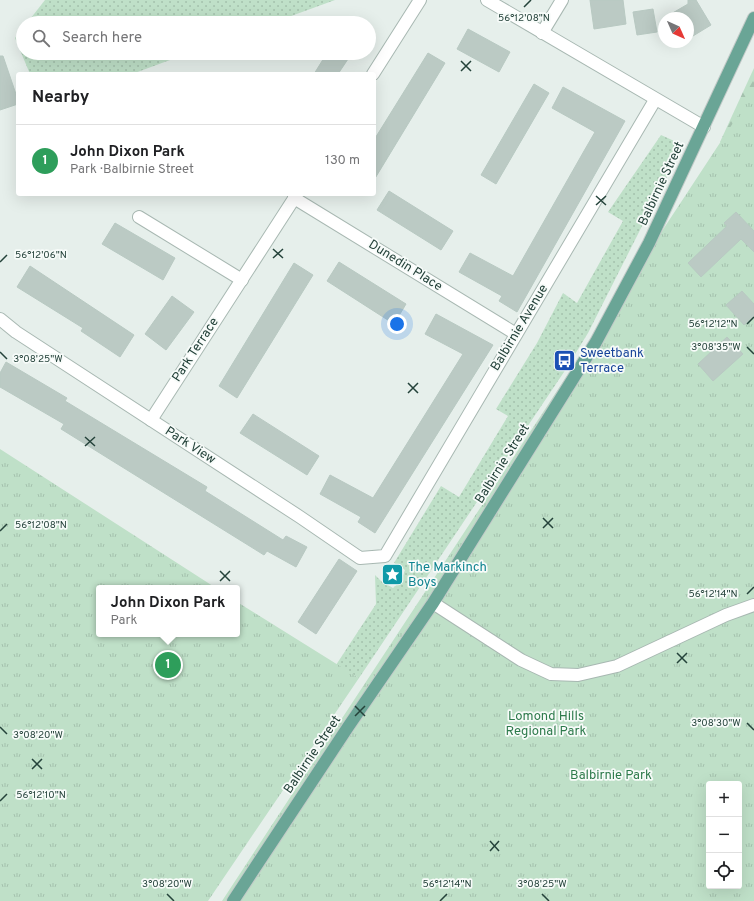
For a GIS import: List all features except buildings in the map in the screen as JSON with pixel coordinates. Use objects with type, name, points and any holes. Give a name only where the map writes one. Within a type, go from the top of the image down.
[{"type":"main road","name":"Balbirnie Street","points":[[233,901],[433,603],[596,342],[649,243],[754,18]]},
{"type":"street","points":[[374,72],[420,0]]},
{"type":"street","points":[[487,0],[704,127]]},
{"type":"street","points":[[542,33],[562,0]]},
{"type":"street","name":"Balbirnie Avenue","points":[[385,556],[656,100]]},
{"type":"street","name":"Dunedin Place","points":[[296,196],[516,334]]},
{"type":"street","name":"Park Terrace","points":[[151,420],[296,196]]},
{"type":"street","points":[[139,217],[242,280]]},
{"type":"street","name":"Park View","points":[[0,319],[16,332],[300,517],[360,558],[385,556]]},
{"type":"street","points":[[433,603],[520,660],[551,674],[578,675],[618,666],[726,615],[754,605]]},
{"type":"green space","points":[[45,0],[335,0],[291,16],[32,16]]},
{"type":"green space","points":[[24,60],[170,60],[137,72],[29,72]]},
{"type":"green space","points":[[754,68],[754,166],[720,142]]},
{"type":"green space","name":"Lomond Hills Regional Park","points":[[754,91],[754,901],[222,901]]},
{"type":"green space","points":[[661,135],[683,145],[588,333],[564,372],[359,678],[336,665],[376,604],[375,575],[381,581],[393,588],[401,581],[405,570],[394,563],[441,486],[459,497],[508,416],[496,409],[537,343],[563,293],[577,303],[623,221],[608,212]]},
{"type":"green space","points":[[0,449],[211,585],[96,585],[96,637],[240,637],[240,604],[359,678],[208,901],[0,901]]},
{"type":"place","name":"Sweetbank Terrace","points":[[564,361]]},
{"type":"place","name":"The Markinch Boys","points":[[392,575]]},
{"type":"place","name":"John Dixon Park","points":[[168,665]]},
{"type":"park label","name":"Balbirnie Park","points":[[611,776]]}]
